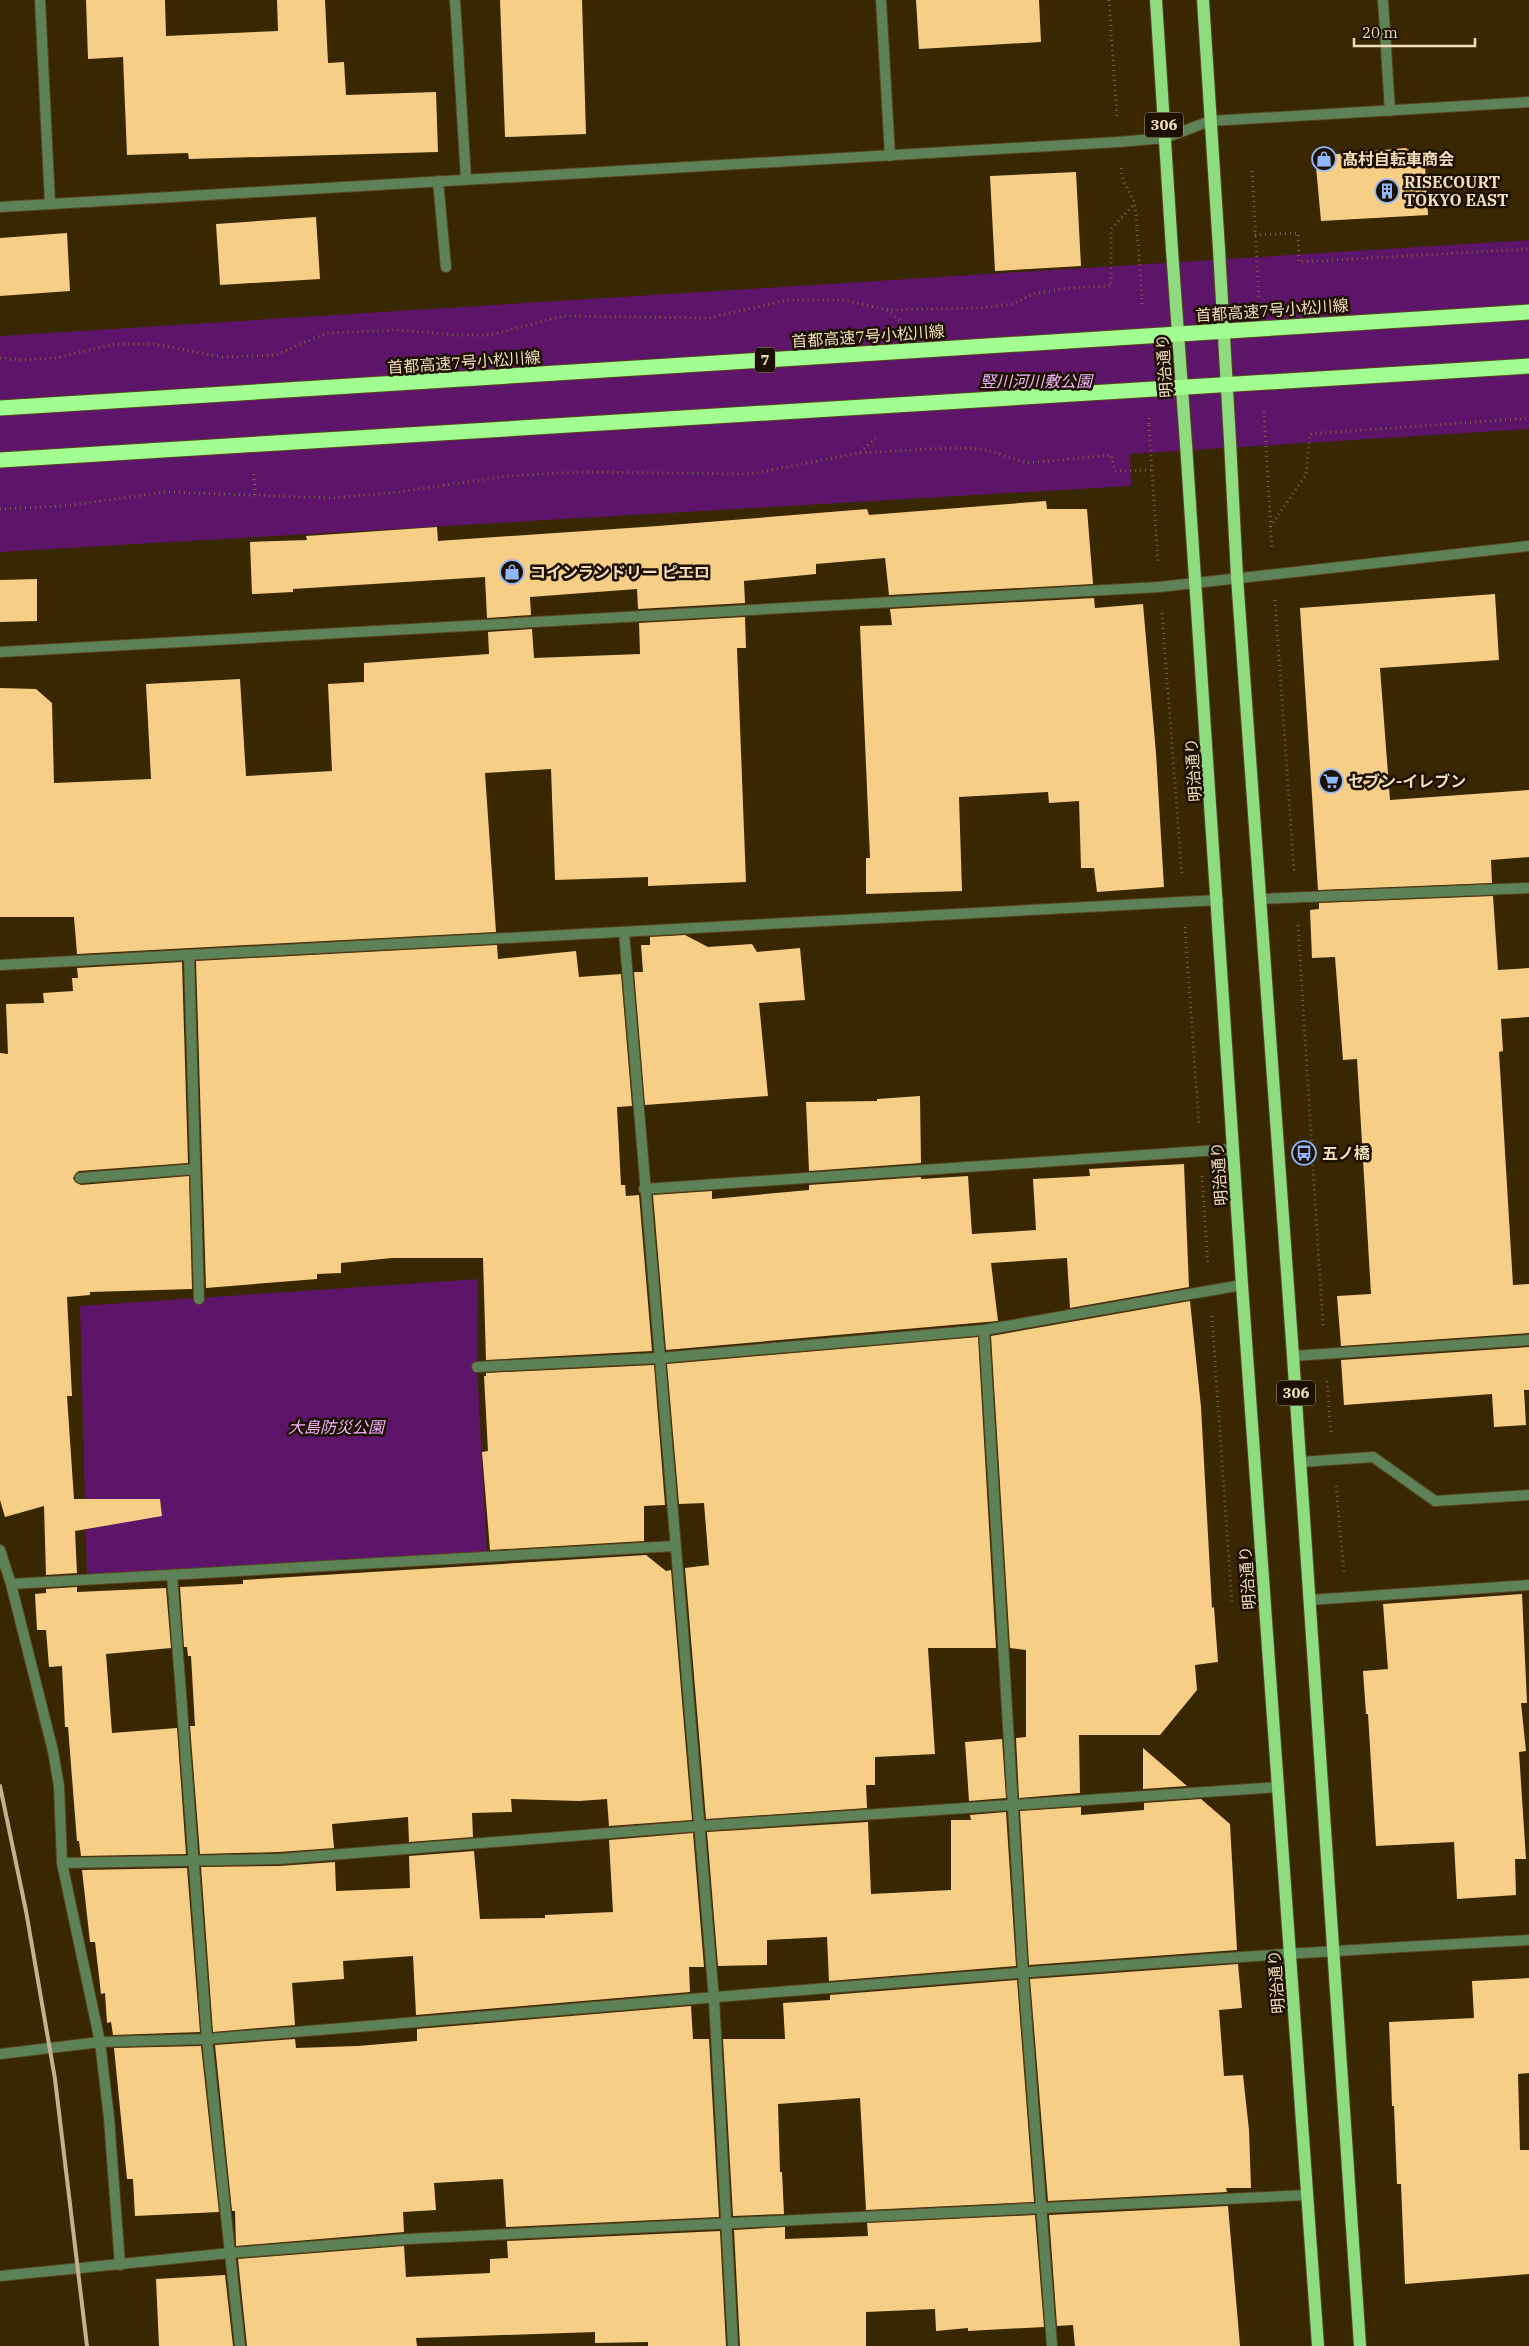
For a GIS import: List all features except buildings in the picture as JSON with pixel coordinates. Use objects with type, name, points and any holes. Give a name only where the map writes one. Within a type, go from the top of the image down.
[{"type":"highway","name":"首都高速7号小松川線","points":[[0,408],[1529,312]]},
{"type":"highway","points":[[0,460],[1529,366]]},
{"type":"main road","name":"明治通り","points":[[1156,0],[1218,900],[1242,1285],[1318,2346]]},
{"type":"main road","name":"306","points":[[1203,0],[1237,577],[1293,1356],[1360,2346]]},
{"type":"street","points":[[40,0],[50,204]]},
{"type":"street","points":[[455,0],[466,180]]},
{"type":"street","points":[[882,0],[890,156]]},
{"type":"street","points":[[1384,0],[1390,111]]},
{"type":"street","points":[[0,207],[890,156],[1165,138],[1210,122],[1529,102]]},
{"type":"street","points":[[438,181],[446,267]]},
{"type":"street","points":[[0,652],[1159,587],[1529,546]]},
{"type":"street","points":[[1260,899],[1529,888]]},
{"type":"street","points":[[0,965],[1218,900]]},
{"type":"street","points":[[624,932],[644,1189],[714,1999],[733,2346]]},
{"type":"street","points":[[189,955],[199,1299]]},
{"type":"street","points":[[644,1189],[1233,1149]]},
{"type":"street","points":[[80,1178],[195,1170]]},
{"type":"street","points":[[477,1367],[659,1358],[984,1330],[1242,1285]]},
{"type":"street","points":[[984,1330],[1023,1973],[1052,2346]]},
{"type":"street","points":[[1293,1356],[1529,1340]]},
{"type":"street","points":[[1300,1462],[1373,1458],[1435,1501],[1529,1495]]},
{"type":"street","points":[[11,1584],[675,1546]]},
{"type":"street","points":[[0,1550],[11,1584],[53,1752],[59,1786],[62,1863],[100,2042],[110,2118],[120,2265]]},
{"type":"street","points":[[172,1575],[207,2040],[240,2346]]},
{"type":"street","points":[[1309,1600],[1529,1585]]},
{"type":"street","points":[[62,1863],[280,1859],[699,1826],[1278,1787]]},
{"type":"street","points":[[0,2054],[100,2042],[207,2040],[1290,1953],[1529,1940]]},
{"type":"street","points":[[0,2276],[230,2253],[418,2238],[1308,2195]]},
{"type":"path","points":[[0,358],[22,360],[57,358],[115,344],[154,344],[222,357],[275,355],[327,333],[401,330],[454,335],[490,335],[563,316],[708,318],[788,300],[844,300],[887,310],[979,308],[1012,304],[1034,294],[1068,288],[1111,286],[1111,229],[1136,203]]},
{"type":"path","points":[[1255,236],[1298,234],[1299,262],[1529,249]]},
{"type":"path","points":[[1270,528],[1306,475],[1310,434],[1529,418]]},
{"type":"path","points":[[1149,425],[1232,1604]]},
{"type":"path","points":[[0,509],[63,506],[166,492],[333,498],[399,492],[507,476],[583,472],[750,474],[859,453],[951,448],[982,449],[1028,463],[1111,455],[1115,471],[1152,470]]},
{"type":"green space","name":"竪川河川敷公園","points":[[1529,240],[1529,429],[1130,454],[1131,486],[0,552],[0,336]]},
{"type":"green space","name":"大島防災公園","points":[[478,1279],[477,1367],[487,1557],[87,1580],[80,1306]]},
{"type":"railway","points":[[0,1786],[26,1911],[55,2079],[87,2346]]},
{"type":"place","name":"髙村自転車商会","points":[[1324,159]]},
{"type":"place","name":"RISECOURT TOKYO EAST","points":[[1387,191]]},
{"type":"place","name":"コインランドリー ピエロ","points":[[512,572]]},
{"type":"place","name":"セブン-イレブン","points":[[1331,781]]},
{"type":"place","name":"五ノ橋","points":[[1304,1153]]}]
